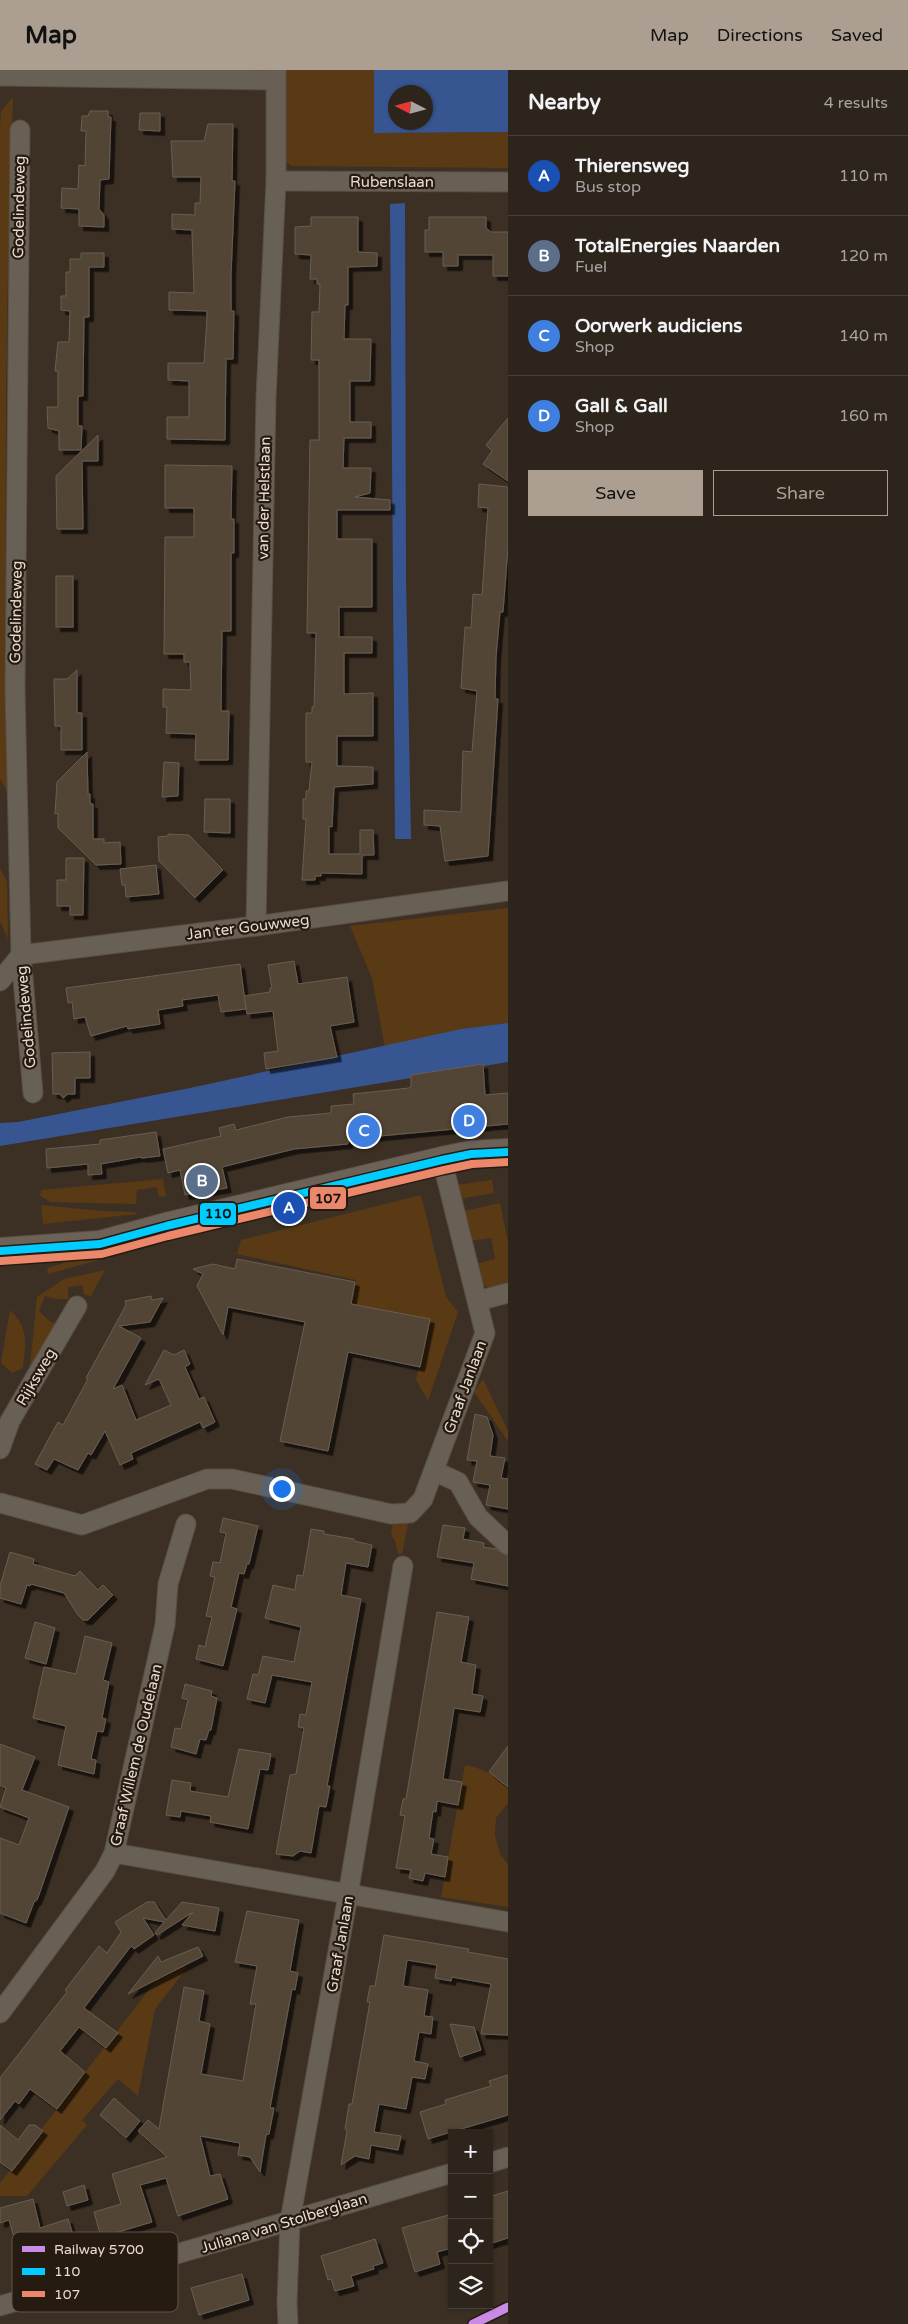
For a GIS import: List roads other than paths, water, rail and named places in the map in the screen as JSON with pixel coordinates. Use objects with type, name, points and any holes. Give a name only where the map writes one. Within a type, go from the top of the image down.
[{"type":"street","points":[[0,76],[276,75]]},
{"type":"street","name":"van der Helstlaan","points":[[256,926],[266,398],[276,181],[276,75]]},
{"type":"street","name":"Godelindeweg","points":[[20,130],[15,690],[21,955],[33,1094]]},
{"type":"street","name":"Rubenslaan","points":[[276,181],[508,182]]},
{"type":"street","name":"Jan ter Gouwweg","points":[[21,955],[256,926],[508,891]]},
{"type":"street","points":[[0,981],[21,955]]},
{"type":"street","points":[[0,1251],[100,1244],[166,1226],[442,1160],[471,1154],[508,1152]]},
{"type":"street","name":"Graaf Janlaan","points":[[0,1503],[82,1526],[206,1479],[232,1480],[391,1514],[410,1513],[423,1499],[485,1333],[442,1160]]},
{"type":"street","points":[[478,1301],[508,1293]]},
{"type":"street","name":"Rijksweg","points":[[0,1449],[10,1421],[77,1306]]},
{"type":"street","points":[[434,1471],[458,1482],[478,1516],[508,1544]]},
{"type":"street","name":"Graaf Willem de Oudelaan","points":[[0,2013],[105,1871],[114,1854],[165,1625],[168,1584],[186,1524]]},
{"type":"street","name":"Graaf Janlaan","points":[[288,2324],[290,2221],[348,1895],[403,1566]]},
{"type":"street","points":[[114,1854],[508,1922]]},
{"type":"street","points":[[493,2162],[508,2157]]},
{"type":"street","name":"Juliana van Stolberglaan","points":[[178,2254],[449,2174]]},
{"type":"street","name":"Juliana van Stolberglaan","points":[[0,2306],[12,2302]]},
{"type":"water","points":[[374,70],[508,70],[508,132],[374,133]]},
{"type":"water","points":[[405,203],[406,579],[411,839],[395,839],[390,204]]},
{"type":"water","points":[[508,1023],[508,1062],[0,1146],[0,1123],[18,1122],[190,1088],[461,1029]]},
{"type":"rail line","name":"5700","points":[[473,2324],[508,2307]]},
{"type":"place","name":"Gall & Gall","points":[[469,1121]]},
{"type":"place","name":"Oorwerk audiciens","points":[[364,1131]]},
{"type":"place","name":"TotalEnergies Naarden","points":[[202,1181]]},
{"type":"place","name":"Thierensweg","points":[[289,1208]]}]
